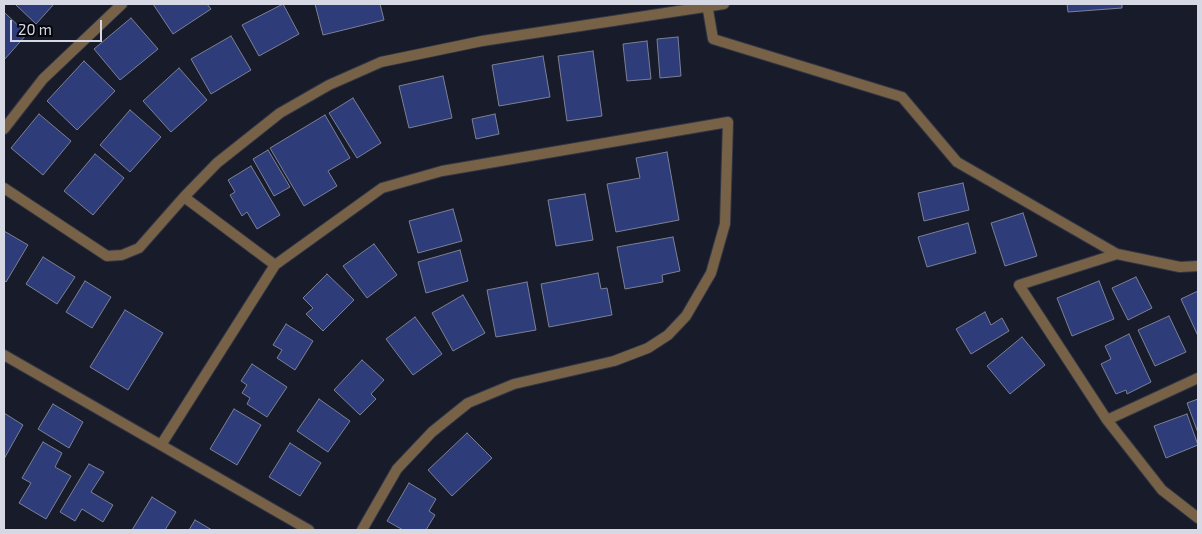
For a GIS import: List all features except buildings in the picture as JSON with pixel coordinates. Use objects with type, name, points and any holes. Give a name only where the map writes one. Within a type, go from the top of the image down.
[{"type":"street","points":[[4,129],[43,79],[122,4]]},
{"type":"street","points":[[4,188],[107,256],[122,255],[139,248],[217,163],[280,113],[329,85],[381,62],[482,41],[707,5],[724,4]]},
{"type":"street","points":[[707,5],[713,39],[902,97],[957,162],[1117,254],[1180,267],[1198,266]]},
{"type":"street","points":[[161,445],[276,265],[382,188],[442,171],[728,122],[724,224],[710,273],[686,316],[668,335],[648,348],[614,361],[514,384],[468,402],[432,432],[397,469],[362,530]]},
{"type":"street","points":[[184,197],[276,265]]},
{"type":"street","points":[[1117,254],[1019,285],[1106,420],[1162,490],[1198,518]]},
{"type":"street","points":[[4,356],[309,530]]},
{"type":"street","points":[[1106,420],[1198,378]]}]
